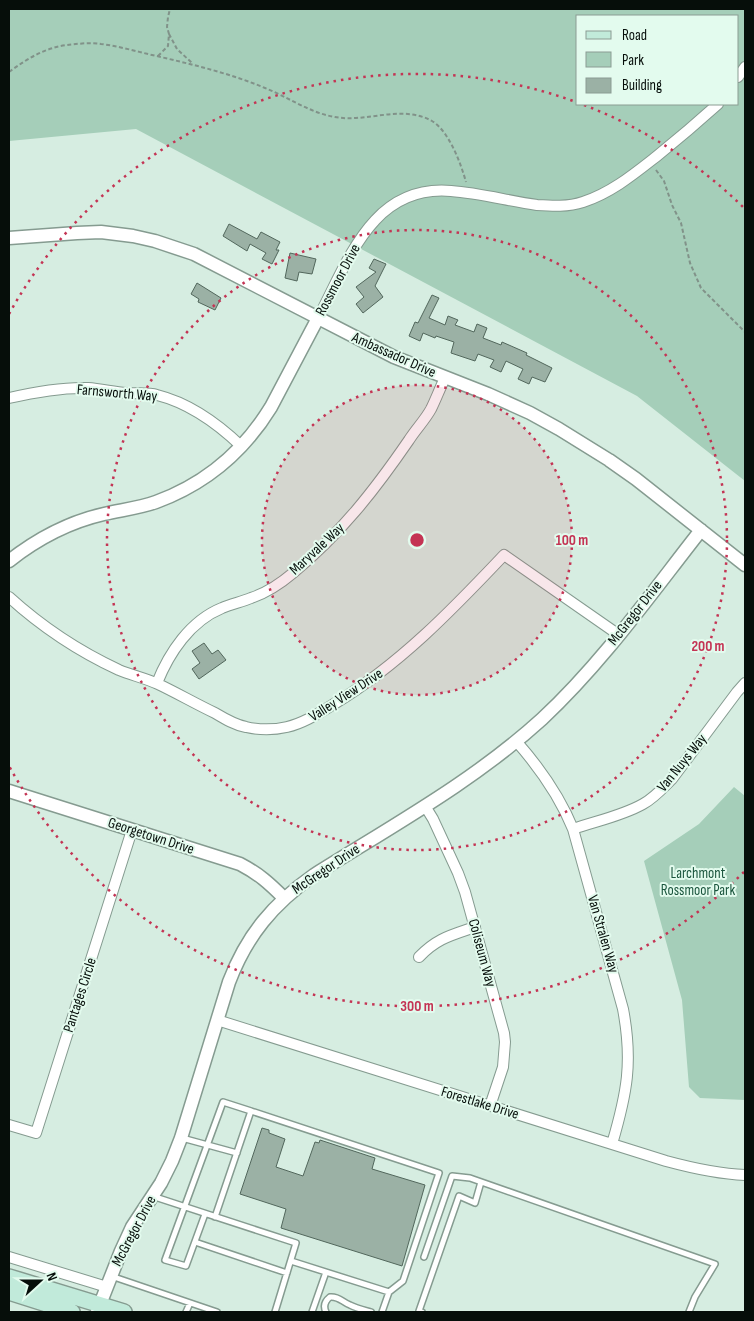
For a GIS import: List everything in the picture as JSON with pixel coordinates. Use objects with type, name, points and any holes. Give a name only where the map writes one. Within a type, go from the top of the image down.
[{"type":"main road","points":[[9,1277],[99,1308],[124,1312]]},
{"type":"main road","points":[[9,1292],[72,1312]]},
{"type":"street","name":"Rossmoor Drive","points":[[9,561],[38,541],[66,527],[102,514],[155,502],[184,490],[222,465],[250,438],[272,407],[352,250],[366,230],[392,204],[412,194],[435,190],[449,190],[537,206],[568,205],[581,202],[603,194],[626,180],[690,130],[717,105]]},
{"type":"street","name":"Ambassador Drive","points":[[9,238],[77,232],[101,232],[155,241],[194,254],[394,357],[488,394],[541,418],[588,446],[636,479],[745,565]]},
{"type":"street","name":"Maryvale Way","points":[[157,683],[162,669],[174,648],[198,623],[221,608],[250,599],[278,584],[320,550],[340,530],[385,475],[431,409],[445,378]]},
{"type":"street","name":"Farnsworth Way","points":[[9,398],[64,388],[88,388],[126,393],[156,394],[196,411],[229,434],[241,446]]},
{"type":"street","name":"McGregor Drive","points":[[99,1308],[132,1227],[172,1161],[181,1138],[236,962],[266,916],[284,898],[314,875],[464,781],[543,718],[589,670],[700,530]]},
{"type":"street","name":"Valley View Drive","points":[[9,598],[42,625],[77,648],[121,671],[157,683],[237,725],[270,730],[302,722],[346,698],[377,676],[436,625],[504,555],[619,634]]},
{"type":"street","name":"Van Nuys Way","points":[[573,829],[643,804],[662,790],[745,684]]},
{"type":"street","name":"Van Stralen Way","points":[[516,741],[526,752],[566,811],[573,829],[623,1009],[629,1054],[628,1075],[612,1144]]},
{"type":"street","name":"Georgetown Drive","points":[[9,791],[240,864],[255,872],[284,898]]},
{"type":"street","name":"Coliseum Way","points":[[424,806],[433,819],[465,892],[504,1033],[503,1067],[490,1106]]},
{"type":"street","name":"Pantages Circle","points":[[9,1125],[36,1133],[132,830]]},
{"type":"street","points":[[419,956],[440,939],[475,927]]},
{"type":"street","name":"Forestlake Drive","points":[[217,1020],[695,1169],[745,1175]]},
{"type":"street","points":[[9,1257],[109,1282]]},
{"type":"lane","points":[[205,1214],[186,1266],[165,1260],[223,1102],[439,1173],[404,1281],[389,1292],[382,1312]]},
{"type":"lane","points":[[215,1217],[251,1111]]},
{"type":"lane","points":[[181,1138],[237,1153]]},
{"type":"lane","points":[[424,1257],[452,1176],[470,1178],[715,1264],[695,1297],[689,1312]]},
{"type":"lane","points":[[422,1312],[419,1311],[459,1196],[475,1203],[481,1182]]},
{"type":"lane","points":[[151,1196],[296,1244],[274,1312]]},
{"type":"lane","points":[[195,1242],[287,1273]]},
{"type":"lane","points":[[291,1260],[389,1292]]},
{"type":"lane","points":[[312,1312],[326,1272]]},
{"type":"lane","points":[[109,1282],[217,1312]]},
{"type":"lane","points":[[326,1312],[326,1300],[334,1296],[349,1305],[371,1312]]},
{"type":"lane","points":[[186,1312],[190,1303]]},
{"type":"path","points":[[170,9],[167,27],[169,34],[177,50],[193,64]]},
{"type":"path","points":[[158,56],[168,46],[169,34]]},
{"type":"path","points":[[9,72],[39,52],[65,45],[100,43],[193,64],[225,74],[266,88],[315,111],[335,117],[360,118],[377,115],[410,114],[421,116],[432,121],[440,128],[455,152],[470,194]]},
{"type":"path","points":[[648,163],[660,174],[664,181],[672,205],[681,223],[690,263],[701,288],[745,332]]},
{"type":"green space","points":[[9,9],[745,9],[745,481],[637,396],[136,129],[9,141]]},
{"type":"green space","name":"Larchmont Rossmoor Park","points":[[734,787],[745,796],[745,1100],[700,1098],[689,1087],[682,1000],[644,861],[699,824]]},
{"type":"building","points":[[229,224],[257,239],[261,232],[280,242],[276,250],[279,250],[272,264],[262,259],[266,253],[250,244],[247,251],[223,236]]},
{"type":"building","points":[[290,253],[316,259],[312,274],[299,272],[297,281],[285,278]]},
{"type":"building","points":[[374,259],[386,264],[375,286],[383,297],[363,313],[356,304],[364,297],[356,287],[376,272],[369,268]]},
{"type":"building","points":[[197,283],[221,298],[215,310],[198,302],[199,299],[191,294]]},
{"type":"building","points":[[432,295],[439,298],[429,318],[445,325],[448,316],[458,320],[455,325],[474,332],[477,324],[487,328],[483,338],[501,345],[502,342],[527,353],[526,355],[552,368],[545,382],[532,377],[529,384],[518,379],[523,369],[506,361],[501,372],[490,367],[494,360],[478,354],[475,361],[451,353],[454,342],[423,333],[420,341],[409,336],[415,322],[418,323]]},
{"type":"building","points":[[204,643],[212,654],[218,650],[226,660],[199,679],[192,669],[200,663],[192,651]]},
{"type":"building","points":[[262,1128],[285,1139],[276,1167],[303,1176],[315,1142],[319,1143],[320,1140],[375,1158],[372,1169],[425,1185],[402,1266],[281,1228],[286,1209],[240,1194]]}]
